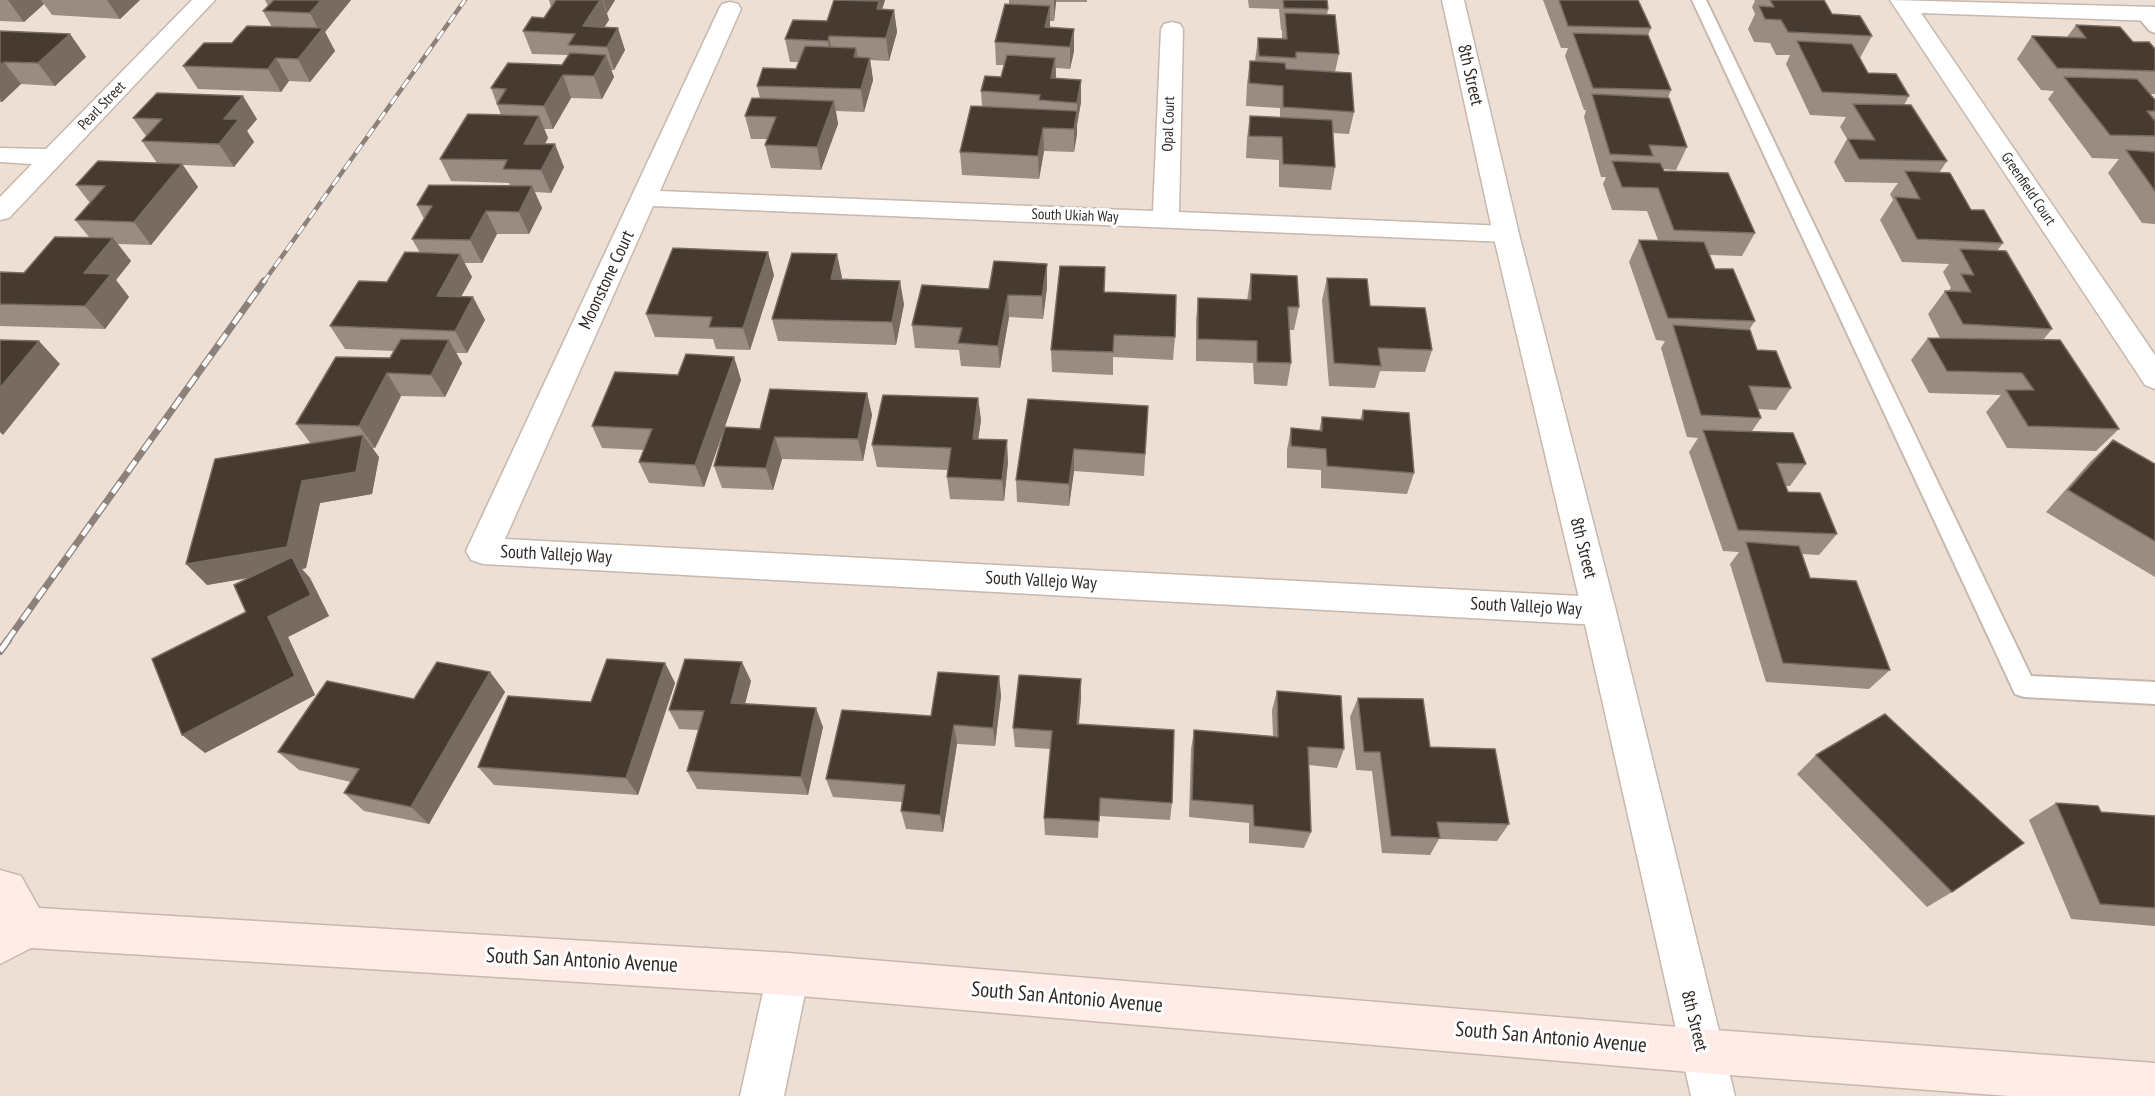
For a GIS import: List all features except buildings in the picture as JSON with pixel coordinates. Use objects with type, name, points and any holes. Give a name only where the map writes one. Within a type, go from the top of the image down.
[{"type":"main road","name":"South San Antonio Avenue","points":[[0,889],[7,890],[14,935],[788,974],[1702,1051],[2155,1085]]},
{"type":"street","name":"Pearl Street","points":[[0,212],[204,0]]},
{"type":"street","name":"8th Street","points":[[1453,0],[1506,234],[1599,611],[1713,1096]]},
{"type":"street","points":[[1903,3],[2151,19]]},
{"type":"street","name":"Greenfield Court","points":[[1903,3],[2155,378]]},
{"type":"street","name":"Moonstone Court","points":[[483,551],[730,9]]},
{"type":"street","name":"Opal Court","points":[[1166,220],[1172,29]]},
{"type":"street","points":[[0,155],[52,156]]},
{"type":"street","name":"South Ukiah Way","points":[[644,198],[1506,234]]},
{"type":"street","name":"South Vallejo Way","points":[[483,551],[1599,611]]},
{"type":"street","points":[[762,1096],[788,974]]},
{"type":"lane","points":[[1699,0],[2024,686],[2155,693]]},
{"type":"railway","points":[[263,283],[465,0]]},
{"type":"railway","points":[[7,641],[264,281]]},
{"type":"railway","points":[[0,651],[8,640]]}]
